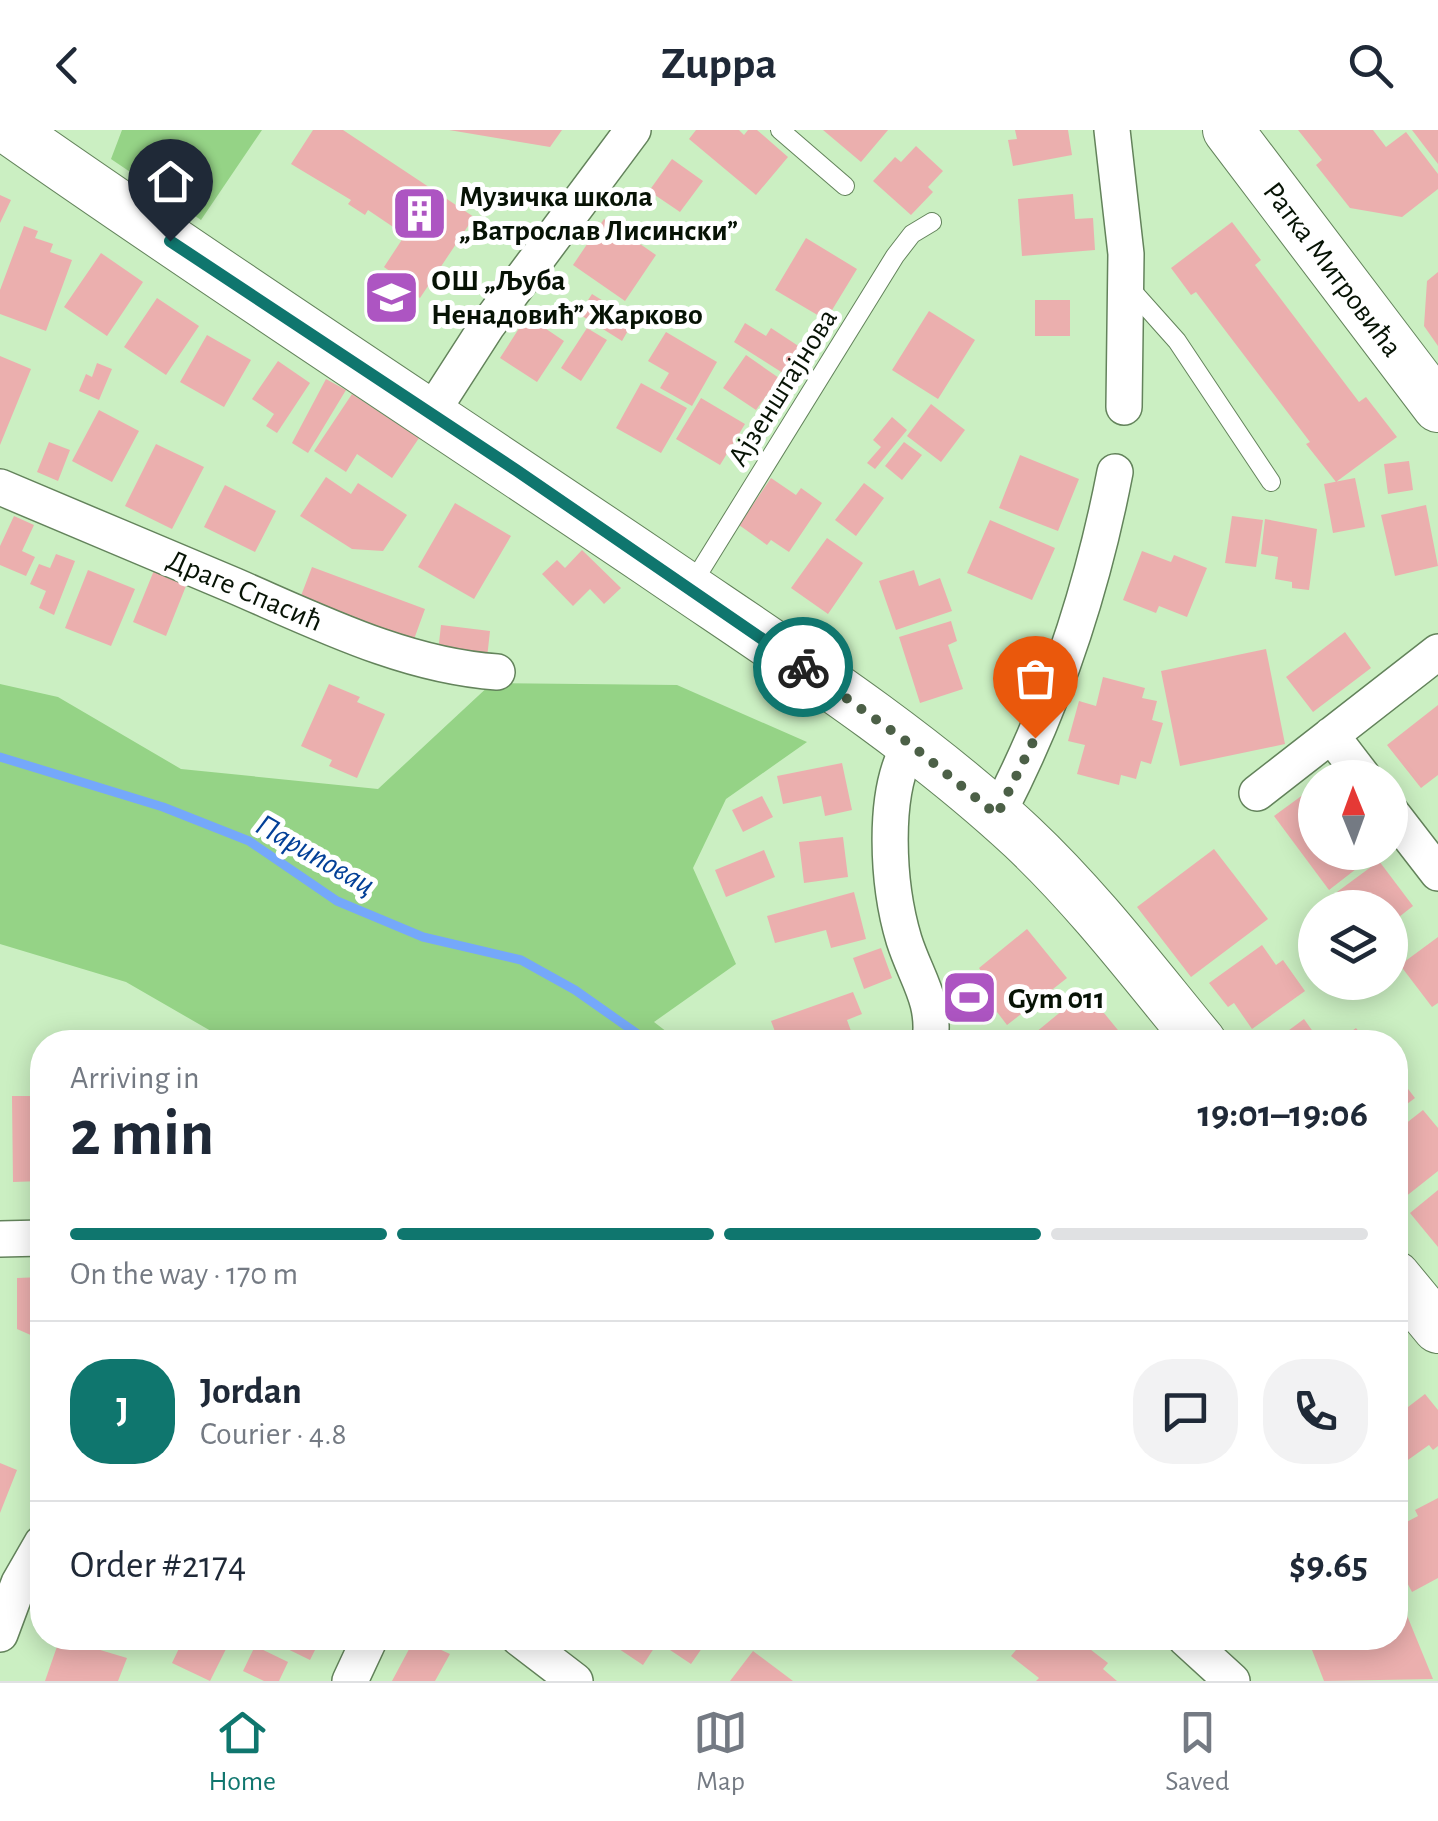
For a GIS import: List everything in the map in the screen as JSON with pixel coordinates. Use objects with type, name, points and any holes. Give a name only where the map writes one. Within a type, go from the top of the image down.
[{"type":"main road","points":[[10,130],[208,268],[689,588],[910,744],[997,815],[1064,879],[1191,1030]]},
{"type":"main road","name":"Ратка Митровића","points":[[1228,130],[1438,407]]},
{"type":"main road","points":[[1408,1292],[1438,1328]]},
{"type":"street","points":[[431,413],[487,326],[633,130]]},
{"type":"street","points":[[1112,130],[1126,284],[1124,408]]},
{"type":"street","points":[[997,815],[1035,738],[1066,654],[1103,534],[1116,472]]},
{"type":"street","name":"Драге Спасић","points":[[0,487],[299,614],[382,645],[460,669],[497,672]]},
{"type":"street","points":[[1257,793],[1438,652]]},
{"type":"street","points":[[1331,735],[1350,760]]},
{"type":"street","points":[[910,744],[899,763],[892,795],[893,872],[903,936],[932,1010],[931,1030]]},
{"type":"street","points":[[1408,834],[1438,873]]},
{"type":"street","points":[[0,1238],[30,1238]]},
{"type":"street","points":[[0,1634],[30,1564]]},
{"type":"street","points":[[350,1681],[364,1650]]},
{"type":"street","points":[[535,1650],[576,1681]]},
{"type":"street","points":[[1198,1650],[1232,1681]]},
{"type":"lane","points":[[780,130],[845,186]]},
{"type":"lane","name":"Ајзенштајнова","points":[[689,588],[894,256],[912,234],[932,222]]},
{"type":"lane","points":[[1126,284],[1177,341],[1271,482]]},
{"type":"green space","points":[[122,130],[262,130],[201,220],[111,159]]},
{"type":"green space","points":[[492,683],[677,685],[807,742],[726,799],[693,868],[736,964],[654,1022],[664,1030],[209,1030],[126,982],[0,944],[0,684],[58,697],[181,769],[378,789]]},
{"type":"building","name":"Музичка школа „Ватрослав Лисински”","points":[[313,130],[343,130],[474,217],[420,298],[395,281],[398,277],[384,267],[405,235],[368,210],[365,215],[348,204],[351,200],[291,164]]},
{"type":"building","points":[[449,130],[562,130],[550,147]]},
{"type":"building","points":[[696,130],[739,130],[744,135],[748,130],[757,130],[788,157],[756,195],[689,139]]},
{"type":"building","points":[[823,130],[888,130],[861,162]]},
{"type":"building","points":[[1015,130],[1068,130],[1072,155],[1013,166],[1008,140],[1017,139]]},
{"type":"building","points":[[1298,130],[1373,130],[1386,147],[1406,132],[1438,174],[1438,189],[1402,217],[1350,208],[1316,165],[1322,160]]},
{"type":"building","points":[[1412,130],[1438,130],[1438,164]]},
{"type":"building","points":[[916,146],[943,171],[928,187],[933,192],[911,215],[873,181],[895,157],[901,162]]},
{"type":"building","points":[[672,159],[703,181],[680,212],[649,191]]},
{"type":"building","points":[[1073,194],[1075,219],[1093,218],[1095,250],[1022,256],[1018,199]]},
{"type":"building","points":[[0,195],[11,200],[0,223]]},
{"type":"building","points":[[604,219],[656,255],[625,301],[573,265]]},
{"type":"building","points":[[1232,222],[1261,260],[1255,265],[1359,402],[1366,397],[1397,437],[1336,482],[1196,292],[1191,295],[1171,268]]},
{"type":"building","points":[[24,226],[38,231],[35,238],[53,244],[50,252],[72,260],[46,331],[0,314],[0,290]]},
{"type":"building","points":[[806,238],[857,269],[826,320],[775,290]]},
{"type":"building","points":[[101,253],[143,282],[107,336],[64,307]]},
{"type":"building","points":[[1438,272],[1438,346],[1424,326],[1427,281]]},
{"type":"building","points":[[592,294],[634,320],[622,341],[579,314]]},
{"type":"building","points":[[157,298],[199,326],[166,375],[124,347]]},
{"type":"building","points":[[1035,300],[1070,300],[1070,336],[1035,336]]},
{"type":"building","points":[[929,311],[975,340],[938,399],[892,370]]},
{"type":"building","points":[[527,316],[564,341],[537,382],[500,358]]},
{"type":"building","points":[[745,323],[766,336],[771,328],[803,349],[786,375],[734,342]]},
{"type":"building","points":[[587,328],[607,340],[581,381],[561,368]]},
{"type":"building","points":[[666,332],[717,362],[692,406],[660,388],[669,373],[648,361]]},
{"type":"building","points":[[207,335],[251,360],[224,407],[180,382]]},
{"type":"building","points":[[746,355],[779,378],[756,410],[723,388]]},
{"type":"building","points":[[0,356],[31,369],[0,445]]},
{"type":"building","points":[[278,361],[310,383],[277,433],[266,426],[274,414],[252,399]]},
{"type":"building","points":[[97,363],[112,369],[99,400],[79,391],[86,374],[92,377]]},
{"type":"building","points":[[326,379],[346,390],[308,453],[292,443]]},
{"type":"building","points":[[641,383],[687,408],[661,453],[616,428]]},
{"type":"building","points":[[352,394],[419,438],[392,478],[357,454],[346,472],[314,451]]},
{"type":"building","points":[[701,398],[745,424],[720,465],[676,439]]},
{"type":"building","points":[[931,404],[965,430],[941,462],[907,436]]},
{"type":"building","points":[[99,410],[139,431],[112,482],[72,461]]},
{"type":"building","points":[[892,417],[907,430],[875,469],[867,463],[881,447],[873,440]]},
{"type":"building","points":[[49,442],[70,450],[58,481],[37,472]]},
{"type":"building","points":[[904,442],[922,455],[902,480],[885,466]]},
{"type":"building","points":[[156,444],[204,467],[172,529],[125,506]]},
{"type":"building","points":[[1020,455],[1079,479],[1058,531],[999,508]]},
{"type":"building","points":[[1409,461],[1413,490],[1388,494],[1384,464]]},
{"type":"building","points":[[326,477],[351,494],[358,483],[407,515],[383,551],[352,549],[300,516]]},
{"type":"building","points":[[771,478],[796,495],[801,488],[822,503],[789,552],[771,540],[767,545],[739,525]]},
{"type":"building","points":[[1355,478],[1365,527],[1333,533],[1324,484]]},
{"type":"building","points":[[864,483],[884,498],[856,536],[835,520]]},
{"type":"building","points":[[225,485],[276,511],[255,552],[204,527]]},
{"type":"building","points":[[455,503],[511,536],[474,599],[418,567]]},
{"type":"building","points":[[1426,505],[1438,566],[1395,576],[1381,515]]},
{"type":"building","points":[[14,516],[34,525],[22,551],[35,557],[26,576],[0,565],[0,546]]},
{"type":"building","points":[[1232,516],[1263,520],[1256,567],[1225,563]]},
{"type":"building","points":[[1265,519],[1317,529],[1309,590],[1292,588],[1292,582],[1275,579],[1278,557],[1261,554]]},
{"type":"building","points":[[990,520],[1055,548],[1032,600],[967,573]]},
{"type":"building","points":[[827,538],[863,563],[828,614],[791,588]]},
{"type":"building","points":[[582,550],[621,588],[604,604],[590,589],[573,606],[542,574],[557,560],[565,568]]},
{"type":"building","points":[[1142,551],[1171,562],[1174,555],[1207,568],[1187,617],[1159,606],[1156,613],[1123,600]]},
{"type":"building","points":[[56,554],[75,561],[54,615],[39,608],[46,591],[30,584],[39,564],[50,568]]},
{"type":"building","points":[[312,567],[425,609],[413,642],[299,601]]},
{"type":"building","points":[[155,568],[188,581],[166,636],[133,622]]},
{"type":"building","points":[[88,570],[135,589],[111,646],[65,628]]},
{"type":"building","points":[[914,570],[919,586],[940,578],[952,611],[896,630],[879,581]]},
{"type":"building","points":[[951,621],[957,641],[948,645],[963,689],[920,703],[899,637]]},
{"type":"building","points":[[441,625],[490,631],[487,658],[438,652]]},
{"type":"building","points":[[1345,632],[1371,668],[1313,712],[1286,677]]},
{"type":"building","points":[[1266,649],[1285,744],[1180,766],[1161,671]]},
{"type":"building","points":[[1103,677],[1145,688],[1142,698],[1157,701],[1152,720],[1163,723],[1151,764],[1141,761],[1136,779],[1121,775],[1119,785],[1077,774],[1085,745],[1068,741],[1079,701],[1096,706]]},
{"type":"building","points":[[329,684],[360,697],[357,702],[385,714],[357,778],[329,766],[332,760],[301,746]]},
{"type":"building","points":[[1438,705],[1438,775],[1421,788],[1408,772],[1408,760],[1399,760],[1387,745]]},
{"type":"building","points":[[842,763],[852,810],[825,816],[821,796],[783,804],[777,776]]},
{"type":"building","points":[[762,796],[773,817],[743,832],[732,810]]},
{"type":"building","points":[[1298,798],[1298,848],[1274,816]]},
{"type":"building","points":[[843,837],[848,877],[804,883],[799,842]]},
{"type":"building","points":[[1214,849],[1268,919],[1191,977],[1137,907]]},
{"type":"building","points":[[764,850],[775,877],[726,897],[715,870]]},
{"type":"building","points":[[1314,870],[1355,870],[1329,890]]},
{"type":"building","points":[[1367,870],[1386,870],[1401,890],[1340,890]]},
{"type":"building","points":[[854,892],[866,939],[831,948],[826,930],[775,943],[767,916]]},
{"type":"building","points":[[1027,929],[1067,978],[1007,1025],[997,1012],[982,1025],[960,997],[985,977],[979,968]]},
{"type":"building","points":[[1438,937],[1438,1003],[1432,1007],[1408,976],[1408,959]]},
{"type":"building","points":[[1262,945],[1276,965],[1283,960],[1298,981],[1298,996],[1252,1029],[1234,1003],[1228,1007],[1209,983]]},
{"type":"building","points":[[881,948],[892,978],[864,989],[853,958]]},
{"type":"building","points":[[1086,991],[1118,1030],[1039,1030]]},
{"type":"building","points":[[853,992],[862,1014],[847,1020],[851,1030],[774,1030],[771,1021]]},
{"type":"building","points":[[1304,1019],[1312,1030],[1289,1030]]},
{"type":"building","points":[[12,1096],[30,1096],[30,1181],[13,1182]]},
{"type":"building","points":[[1423,1110],[1438,1128],[1438,1171],[1408,1195],[1408,1122]]},
{"type":"building","points":[[1438,1190],[1438,1247],[1410,1213]]},
{"type":"building","points":[[30,1277],[30,1335],[17,1329],[17,1278]]},
{"type":"building","points":[[1425,1394],[1438,1410],[1438,1446],[1433,1450],[1429,1445],[1408,1460],[1408,1407]]},
{"type":"building","points":[[0,1463],[17,1470],[0,1513]]},
{"type":"building","points":[[1438,1498],[1438,1578],[1412,1592],[1408,1584],[1408,1521],[1418,1516],[1415,1510]]},
{"type":"building","points":[[1408,1618],[1433,1679],[1324,1681],[1312,1650],[1408,1650]]},
{"type":"building","points":[[56,1650],[100,1650],[127,1658],[118,1681],[45,1681]]},
{"type":"building","points":[[178,1650],[226,1650],[210,1681],[172,1663]]},
{"type":"building","points":[[253,1650],[263,1650],[288,1662],[279,1681],[264,1681],[243,1671]]},
{"type":"building","points":[[290,1650],[315,1650],[310,1660]]},
{"type":"building","points":[[409,1650],[441,1650],[450,1654],[435,1681],[392,1681]]},
{"type":"building","points":[[620,1650],[653,1650],[643,1665]]},
{"type":"building","points":[[670,1650],[701,1650],[691,1664]]},
{"type":"building","points":[[1016,1650],[1091,1650],[1108,1663],[1103,1669],[1117,1681],[1036,1681],[1039,1678],[1011,1656]]},
{"type":"building","points":[[753,1651],[793,1681],[730,1681]]},
{"type":"waterway","name":"Париповац","points":[[0,757],[163,807],[249,841],[337,901],[423,937],[521,960],[575,990],[632,1030]]},
{"type":"way so far","points":[[803,667],[910,744],[997,815],[1035,738]]},
{"type":"place","name":"Музичка школа „Ватрослав Лисински”","points":[[420,213]]},
{"type":"place","name":"ОШ „Љуба Ненадовић” Жарково","points":[[392,297]]},
{"type":"place","name":"Gym 011","points":[[969,998]]},
{"type":"route","points":[[170,241],[516,470],[803,667]]}]
